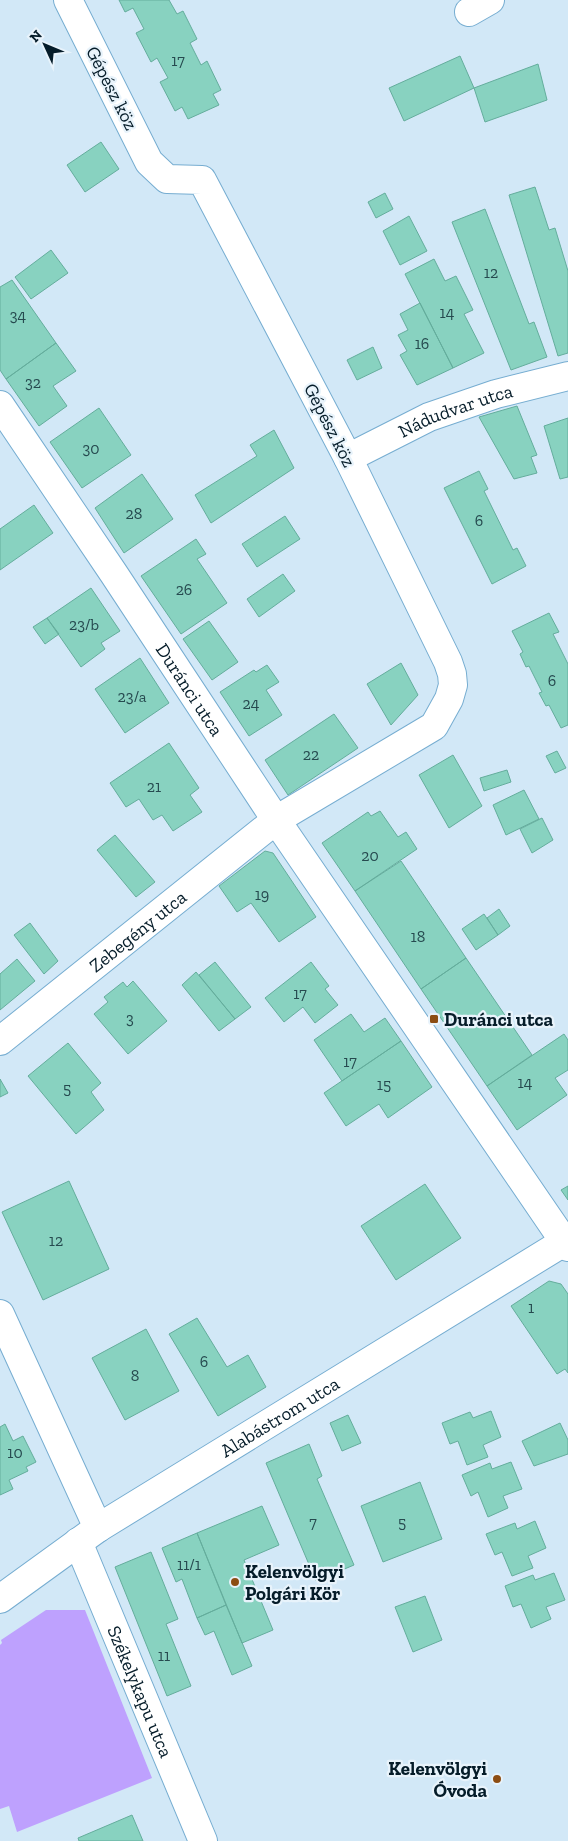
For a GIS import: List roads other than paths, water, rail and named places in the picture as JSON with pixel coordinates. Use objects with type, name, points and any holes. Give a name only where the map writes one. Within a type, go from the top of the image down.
[{"type":"street","name":"Gépész köz","points":[[68,0],[149,162],[167,179],[202,180],[348,458],[448,662],[452,674],[453,685],[449,699],[434,726],[276,820]]},
{"type":"street","name":"Nádudvar utca","points":[[348,458],[430,417],[496,394],[568,376]]},
{"type":"street","name":"Duránci utca","points":[[0,406],[114,574],[276,820],[566,1244]]},
{"type":"street","name":"Zebegény utca","points":[[0,1041],[276,820]]},
{"type":"street","name":"Alabástrom utca","points":[[0,1599],[88,1535],[566,1244]]},
{"type":"street","name":"Székelykapu utca","points":[[0,1314],[88,1535],[203,1841]]},
{"type":"place","name":"Duránci utca","points":[[434,1019]]},
{"type":"place","name":"Kelenvölgyi Polgári Kör","points":[[235,1582]]},
{"type":"place","name":"Kelenvölgyi Óvoda","points":[[497,1779]]}]
